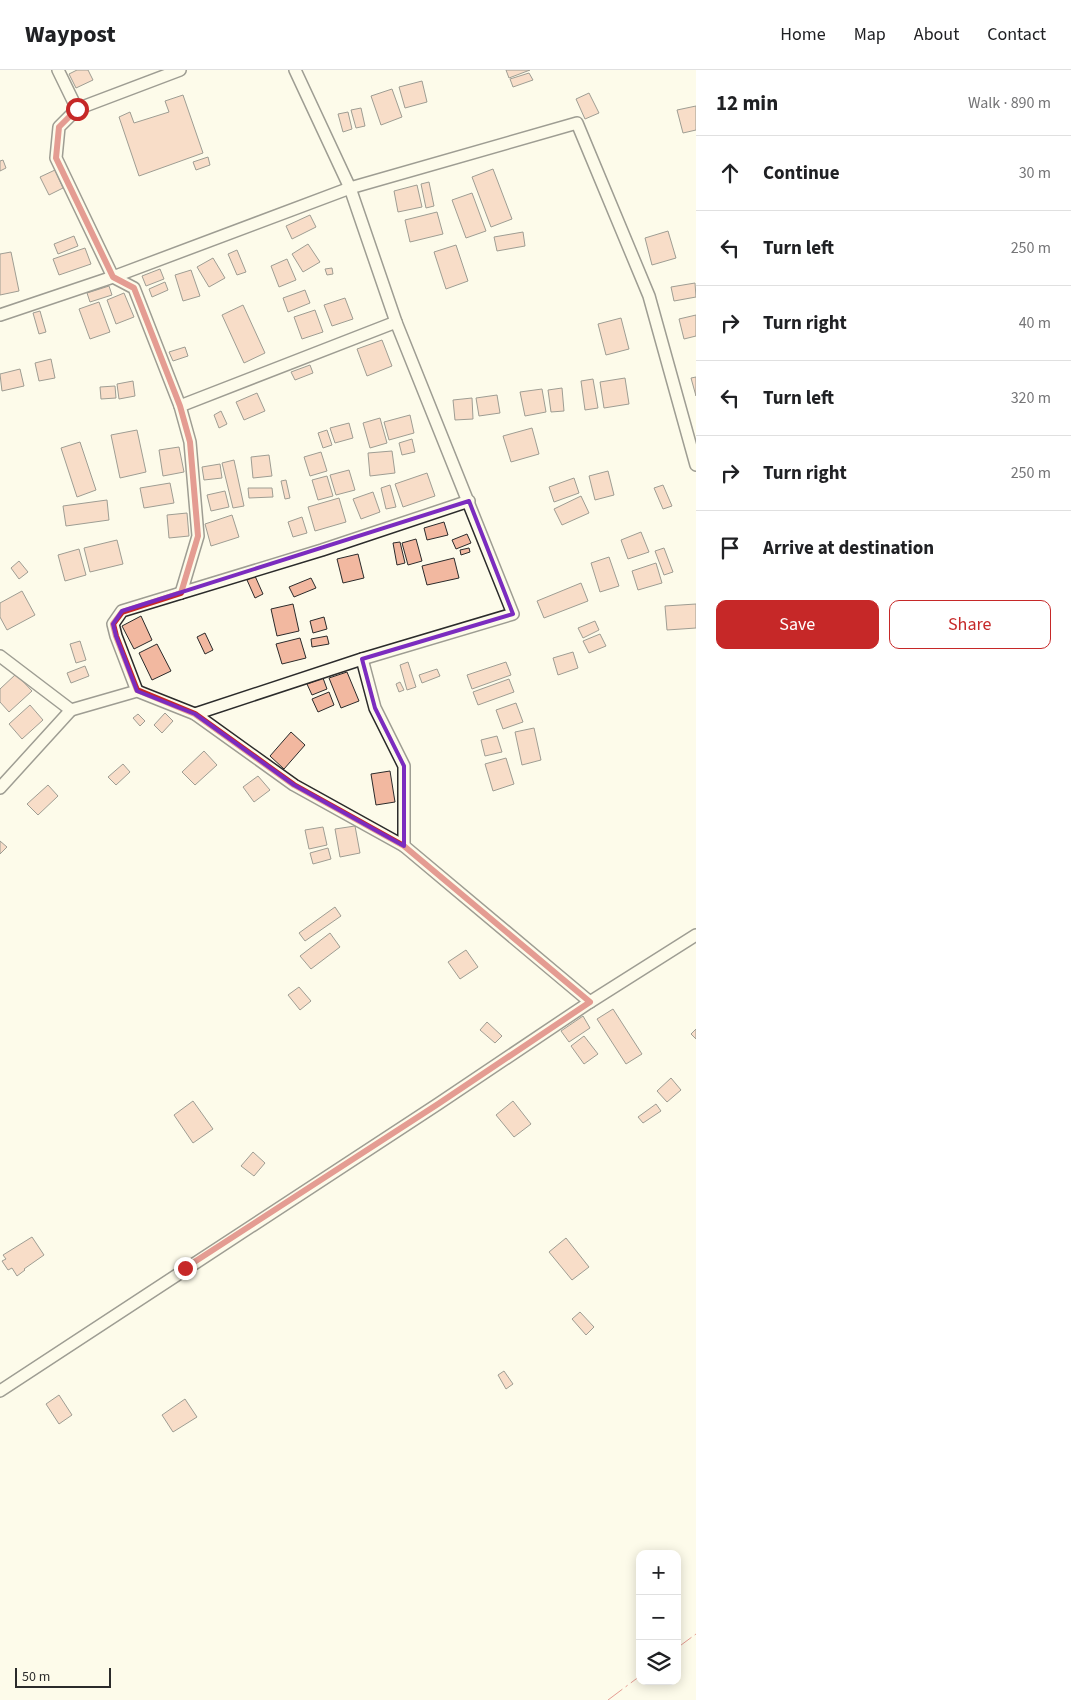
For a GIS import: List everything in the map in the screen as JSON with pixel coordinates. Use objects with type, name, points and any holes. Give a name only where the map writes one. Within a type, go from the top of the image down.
[{"type":"street","points":[[58,70],[77,109]]},
{"type":"street","points":[[180,70],[77,109],[59,127],[56,158],[113,277],[134,288],[180,406],[190,442],[198,536],[181,593]]},
{"type":"street","points":[[195,714],[362,658],[514,614],[412,366],[350,188],[294,70]]},
{"type":"street","points":[[0,315],[113,277],[350,188],[577,122],[649,296],[696,465]]},
{"type":"street","points":[[180,406],[396,322]]},
{"type":"street","points":[[137,690],[113,624],[122,612],[322,550],[469,501]]},
{"type":"street","points":[[0,656],[71,710]]},
{"type":"street","points":[[362,658],[375,708],[404,766],[404,846]]},
{"type":"street","points":[[0,788],[71,710],[137,690],[195,714],[294,785],[404,846],[590,1002]]},
{"type":"street","points":[[0,1391],[590,1002],[696,935]]},
{"type":"highlighted area","points":[[469,501],[513,614],[362,659],[375,708],[404,766],[404,846],[294,785],[195,714],[137,691],[113,624],[122,611]]},
{"type":"building","points":[[77,70],[88,70],[93,80],[76,88],[69,74]]},
{"type":"building","points":[[506,70],[530,70],[509,78]]},
{"type":"building","points":[[529,73],[533,80],[513,87],[510,79]]},
{"type":"building","points":[[422,81],[427,102],[405,108],[399,87]]},
{"type":"building","points":[[392,89],[402,117],[381,125],[371,96]]},
{"type":"building","points":[[589,93],[599,113],[585,119],[576,99]]},
{"type":"building","points":[[183,95],[203,153],[139,176],[119,117],[130,112],[134,123],[169,112],[165,101]]},
{"type":"building","points":[[696,106],[696,130],[683,133],[677,110]]},
{"type":"building","points":[[361,108],[365,126],[356,128],[351,110]]},
{"type":"building","points":[[348,112],[352,129],[343,132],[338,114]]},
{"type":"building","points":[[208,157],[210,165],[196,170],[193,162]]},
{"type":"building","points":[[3,160],[6,168],[0,171],[0,161]]},
{"type":"building","points":[[493,169],[512,219],[491,227],[472,177]]},
{"type":"building","points":[[55,170],[63,188],[49,195],[40,177]]},
{"type":"building","points":[[429,182],[434,206],[426,208],[421,184]]},
{"type":"building","points":[[417,185],[422,207],[398,212],[394,191]]},
{"type":"building","points":[[472,193],[486,231],[466,238],[452,200]]},
{"type":"building","points":[[437,212],[443,234],[410,242],[405,220]]},
{"type":"building","points":[[310,215],[316,227],[292,239],[286,226]]},
{"type":"building","points":[[668,231],[676,258],[652,265],[645,238]]},
{"type":"building","points":[[523,232],[525,246],[497,251],[494,237]]},
{"type":"building","points":[[74,236],[78,246],[58,254],[54,244]]},
{"type":"building","points":[[308,244],[320,262],[303,272],[292,254]]},
{"type":"building","points":[[456,245],[468,281],[446,289],[434,252]]},
{"type":"building","points":[[85,248],[91,264],[59,275],[53,259]]},
{"type":"building","points":[[237,250],[246,272],[237,275],[228,254]]},
{"type":"building","points":[[11,252],[19,291],[0,295],[0,254]]},
{"type":"building","points":[[213,258],[225,278],[209,287],[197,267]]},
{"type":"building","points":[[287,259],[296,280],[279,287],[271,266]]},
{"type":"building","points":[[332,268],[333,274],[327,275],[325,269]]},
{"type":"building","points":[[160,269],[164,279],[146,286],[142,276]]},
{"type":"building","points":[[191,270],[200,296],[183,301],[175,275]]},
{"type":"building","points":[[165,282],[168,290],[152,297],[149,289]]},
{"type":"building","points":[[695,283],[696,297],[674,301],[671,287]]},
{"type":"building","points":[[109,286],[112,295],[90,302],[87,293]]},
{"type":"building","points":[[305,290],[310,303],[288,312],[283,298]]},
{"type":"building","points":[[124,293],[134,317],[116,324],[107,300]]},
{"type":"building","points":[[345,298],[353,319],[332,326],[324,305]]},
{"type":"building","points":[[99,302],[110,332],[90,339],[79,309]]},
{"type":"building","points":[[243,305],[265,353],[244,363],[222,315]]},
{"type":"building","points":[[315,310],[323,332],[302,339],[294,317]]},
{"type":"building","points":[[40,311],[46,332],[39,334],[33,313]]},
{"type":"building","points":[[696,315],[696,336],[684,339],[679,319]]},
{"type":"building","points":[[621,318],[629,349],[606,355],[598,324]]},
{"type":"building","points":[[382,340],[392,366],[367,376],[357,349]]},
{"type":"building","points":[[185,347],[188,356],[173,361],[169,352]]},
{"type":"building","points":[[51,359],[55,378],[39,381],[35,363]]},
{"type":"building","points":[[310,365],[313,373],[295,380],[291,372]]},
{"type":"building","points":[[20,369],[24,386],[2,391],[0,374]]},
{"type":"building","points":[[696,377],[696,396],[691,378]]},
{"type":"building","points":[[625,378],[629,404],[604,408],[600,382]]},
{"type":"building","points":[[593,379],[598,408],[585,410],[581,381]]},
{"type":"building","points":[[133,381],[135,396],[119,399],[117,384]]},
{"type":"building","points":[[115,386],[116,398],[101,399],[100,387]]},
{"type":"building","points":[[562,388],[564,411],[551,412],[548,390]]},
{"type":"building","points":[[542,389],[546,412],[525,416],[520,392]]},
{"type":"building","points":[[257,393],[265,411],[244,420],[236,402]]},
{"type":"building","points":[[497,395],[500,413],[479,416],[476,398]]},
{"type":"building","points":[[472,398],[473,419],[455,420],[453,400]]},
{"type":"building","points":[[221,411],[227,424],[219,428],[214,415]]},
{"type":"building","points":[[410,415],[414,433],[389,440],[384,422]]},
{"type":"building","points":[[380,418],[387,443],[370,448],[363,423]]},
{"type":"building","points":[[349,423],[353,438],[335,443],[330,428]]},
{"type":"building","points":[[532,428],[539,454],[511,462],[503,436]]},
{"type":"building","points":[[137,430],[146,472],[120,478],[111,435]]},
{"type":"building","points":[[327,430],[332,445],[323,448],[318,433]]},
{"type":"building","points":[[412,439],[415,452],[402,455],[399,443]]},
{"type":"building","points":[[80,442],[96,490],[77,497],[61,448]]},
{"type":"building","points":[[179,447],[184,472],[163,476],[159,450]]},
{"type":"building","points":[[392,451],[395,473],[370,476],[368,453]]},
{"type":"building","points":[[321,452],[327,471],[310,476],[304,457]]},
{"type":"building","points":[[269,455],[272,476],[253,478],[251,457]]},
{"type":"building","points":[[234,460],[244,506],[233,508],[222,463]]},
{"type":"building","points":[[220,464],[222,478],[204,480],[202,467]]},
{"type":"building","points":[[349,470],[355,490],[336,495],[330,475]]},
{"type":"building","points":[[608,471],[614,495],[595,500],[589,476]]},
{"type":"building","points":[[427,473],[435,496],[403,507],[395,484]]},
{"type":"building","points":[[327,476],[333,496],[318,500],[312,480]]},
{"type":"building","points":[[574,478],[579,493],[554,502],[549,487]]},
{"type":"building","points":[[286,480],[290,498],[285,499],[281,481]]},
{"type":"building","points":[[170,483],[174,503],[144,508],[140,488]]},
{"type":"building","points":[[390,485],[396,507],[386,509],[381,488]]},
{"type":"building","points":[[663,485],[672,506],[663,509],[654,488]]},
{"type":"building","points":[[248,488],[272,488],[273,497],[249,498]]},
{"type":"building","points":[[225,491],[229,507],[211,511],[207,495]]},
{"type":"building","points":[[373,492],[380,512],[361,519],[353,499]]},
{"type":"building","points":[[581,496],[589,513],[562,525],[554,509]]},
{"type":"building","points":[[339,498],[346,522],[315,531],[308,507]]},
{"type":"building","points":[[107,500],[109,520],[66,526],[63,506]]},
{"type":"building","points":[[187,513],[189,536],[169,538],[167,515]]},
{"type":"building","points":[[232,515],[239,537],[211,546],[205,524]]},
{"type":"building","points":[[302,517],[307,533],[293,537],[288,522]]},
{"type":"building","points":[[444,522],[448,535],[427,540],[424,528]]},
{"type":"building","points":[[641,532],[649,552],[628,559],[621,540]]},
{"type":"building","points":[[467,534],[471,543],[456,549],[452,540]]},
{"type":"building","points":[[416,539],[422,561],[408,565],[402,543]]},
{"type":"building","points":[[117,540],[123,564],[90,572],[84,548]]},
{"type":"building","points":[[400,542],[405,563],[397,565],[393,543]]},
{"type":"building","points":[[469,548],[470,552],[461,555],[460,550]]},
{"type":"building","points":[[664,548],[673,572],[664,575],[655,551]]},
{"type":"building","points":[[79,549],[86,575],[65,581],[58,555]]},
{"type":"building","points":[[358,554],[364,578],[343,583],[337,559]]},
{"type":"building","points":[[609,557],[619,586],[600,592],[591,563]]},
{"type":"building","points":[[454,558],[459,578],[427,585],[422,566]]},
{"type":"building","points":[[19,561],[28,572],[19,579],[11,568]]},
{"type":"building","points":[[656,563],[662,583],[638,590],[632,571]]},
{"type":"building","points":[[255,576],[263,594],[255,598],[247,580]]},
{"type":"building","points":[[311,578],[316,588],[294,597],[289,587]]},
{"type":"building","points":[[581,583],[588,601],[544,618],[537,601]]},
{"type":"building","points":[[22,591],[35,615],[7,630],[0,617],[0,603]]},
{"type":"building","points":[[293,604],[299,631],[277,636],[271,609]]},
{"type":"building","points":[[696,604],[696,628],[667,630],[665,606]]},
{"type":"building","points":[[141,616],[152,640],[134,649],[122,626]]},
{"type":"building","points":[[324,617],[327,629],[313,633],[310,621]]},
{"type":"building","points":[[595,621],[599,630],[583,638],[578,628]]},
{"type":"building","points":[[205,633],[213,650],[205,654],[197,637]]},
{"type":"building","points":[[600,634],[606,646],[589,653],[583,641]]},
{"type":"building","points":[[327,636],[329,644],[312,647],[311,639]]},
{"type":"building","points":[[300,638],[306,658],[282,664],[276,644]]},
{"type":"building","points":[[80,641],[86,660],[76,663],[70,644]]},
{"type":"building","points":[[157,644],[171,671],[152,680],[139,653]]},
{"type":"building","points":[[573,652],[578,668],[558,675],[553,658]]},
{"type":"building","points":[[408,662],[416,687],[407,690],[400,665]]},
{"type":"building","points":[[506,662],[511,675],[472,689],[467,675]]},
{"type":"building","points":[[85,666],[89,676],[71,683],[67,673]]},
{"type":"building","points":[[437,669],[440,676],[422,683],[419,675]]},
{"type":"building","points":[[347,672],[359,701],[341,708],[329,678]]},
{"type":"building","points":[[16,674],[32,691],[9,712],[0,702],[0,689]]},
{"type":"building","points":[[323,678],[327,689],[312,695],[307,684]]},
{"type":"building","points":[[509,679],[514,692],[478,705],[473,692]]},
{"type":"building","points":[[400,682],[404,690],[399,692],[396,684]]},
{"type":"building","points":[[329,692],[334,705],[318,712],[312,699]]},
{"type":"building","points":[[516,703],[523,722],[503,729],[496,710]]},
{"type":"building","points":[[30,705],[43,720],[22,739],[9,724]]},
{"type":"building","points":[[165,713],[173,721],[162,733],[154,725]]},
{"type":"building","points":[[138,714],[145,721],[140,726],[133,718]]},
{"type":"building","points":[[534,728],[541,760],[522,765],[515,732]]},
{"type":"building","points":[[291,732],[305,745],[284,769],[270,756]]},
{"type":"building","points":[[497,736],[502,752],[485,756],[481,740]]},
{"type":"building","points":[[204,751],[217,765],[195,785],[182,772]]},
{"type":"building","points":[[506,758],[514,784],[493,791],[485,764]]},
{"type":"building","points":[[123,764],[130,772],[116,785],[108,777]]},
{"type":"building","points":[[390,771],[395,802],[376,805],[371,774]]},
{"type":"building","points":[[258,776],[270,790],[254,802],[243,787]]},
{"type":"building","points":[[48,785],[58,796],[38,815],[27,804]]},
{"type":"building","points":[[355,826],[360,853],[340,857],[335,829]]},
{"type":"building","points":[[323,827],[327,845],[309,849],[305,830]]},
{"type":"building","points":[[0,841],[7,847],[0,854]]},
{"type":"building","points":[[328,848],[331,859],[313,864],[310,853]]},
{"type":"building","points":[[335,907],[341,916],[305,941],[299,933]]},
{"type":"building","points":[[330,933],[340,947],[311,969],[300,956]]},
{"type":"building","points":[[466,950],[478,967],[460,979],[448,962]]},
{"type":"building","points":[[299,987],[311,1001],[300,1010],[288,995]]},
{"type":"building","points":[[613,1009],[642,1054],[626,1064],[597,1019]]},
{"type":"building","points":[[583,1016],[590,1028],[569,1042],[561,1031]]},
{"type":"building","points":[[487,1022],[502,1036],[495,1043],[480,1030]]},
{"type":"building","points":[[696,1029],[696,1039],[691,1034]]},
{"type":"building","points":[[584,1036],[598,1054],[584,1064],[571,1046]]},
{"type":"building","points":[[671,1078],[681,1090],[667,1102],[657,1091]]},
{"type":"building","points":[[193,1101],[213,1129],[193,1143],[174,1115]]},
{"type":"building","points":[[513,1101],[531,1124],[514,1137],[496,1115]]},
{"type":"building","points":[[656,1104],[661,1111],[643,1123],[638,1117]]},
{"type":"building","points":[[253,1152],[265,1163],[254,1176],[241,1166]]},
{"type":"building","points":[[32,1237],[44,1255],[17,1276],[12,1268],[8,1270],[2,1261],[6,1259],[3,1255]]},
{"type":"building","points":[[566,1238],[589,1267],[572,1280],[549,1252]]},
{"type":"building","points":[[580,1312],[594,1327],[586,1335],[572,1319]]},
{"type":"building","points":[[504,1371],[513,1384],[506,1389],[498,1375]]},
{"type":"building","points":[[59,1395],[72,1415],[59,1424],[46,1404]]},
{"type":"building","points":[[185,1399],[197,1417],[173,1432],[162,1415]]},
{"type":"power","points":[[681,1645],[696,1634]]},
{"type":"power","points":[[608,1700],[636,1679]]},
{"type":"route","points":[[77,109],[59,127],[56,158],[113,277],[134,288],[180,406],[190,442],[198,536],[181,593],[122,612],[113,624],[137,690],[195,714],[294,785],[404,846],[590,1002],[438,1104],[185,1268]]}]
